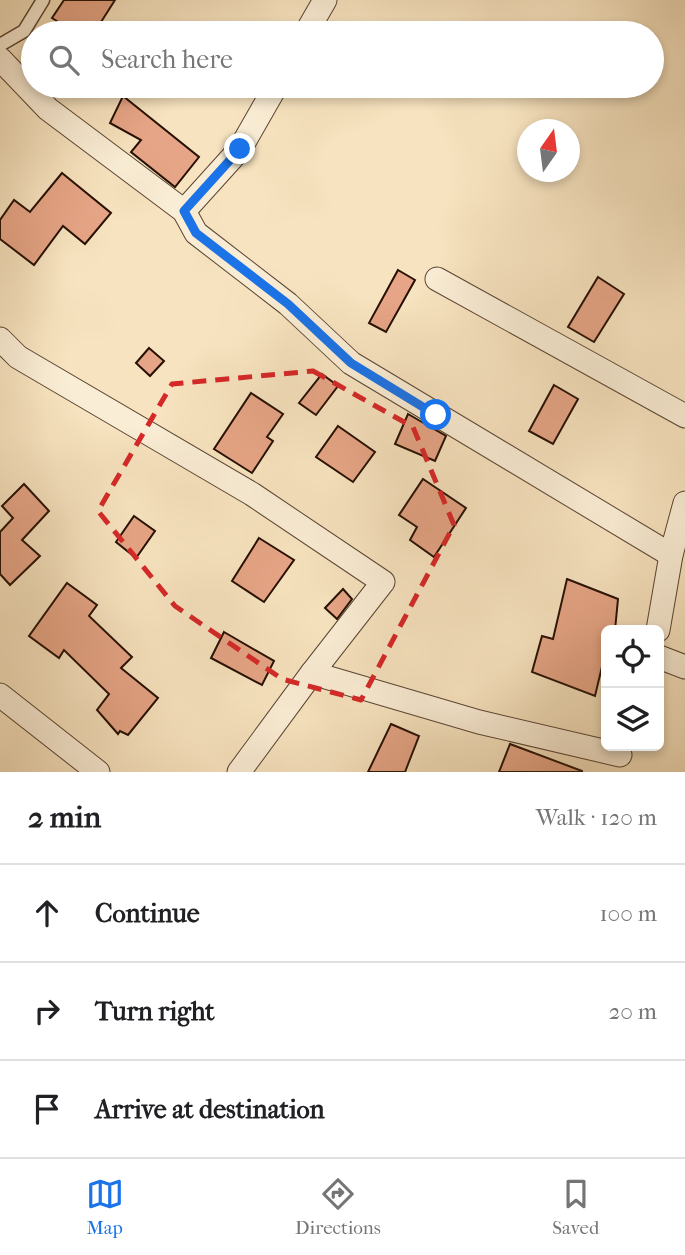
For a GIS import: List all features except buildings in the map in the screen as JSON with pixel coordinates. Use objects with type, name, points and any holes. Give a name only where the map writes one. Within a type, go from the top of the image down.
[{"type":"street","points":[[313,21],[325,0]]},
{"type":"street","points":[[0,59],[21,81]]},
{"type":"street","points":[[37,98],[48,109],[184,211],[196,233],[288,304],[351,363],[671,555]]},
{"type":"street","points":[[184,211],[240,149],[269,98]]},
{"type":"street","points":[[437,279],[685,416]]},
{"type":"street","points":[[0,339],[18,357],[252,494],[383,582],[239,772]]},
{"type":"street","points":[[659,625],[671,555],[685,503]]},
{"type":"street","points":[[664,659],[685,667]]},
{"type":"street","points":[[312,674],[479,722],[620,758]]},
{"type":"street","points":[[0,695],[97,772]]},
{"type":"lane","points":[[30,21],[43,0]]},
{"type":"lane","points":[[0,44],[21,33]]},
{"type":"highlighted area","points":[[313,371],[413,427],[454,525],[361,700],[282,679],[175,606],[98,511],[172,384]]},
{"type":"route","points":[[240,149],[184,211],[196,233],[288,304],[351,363],[436,415]]}]
